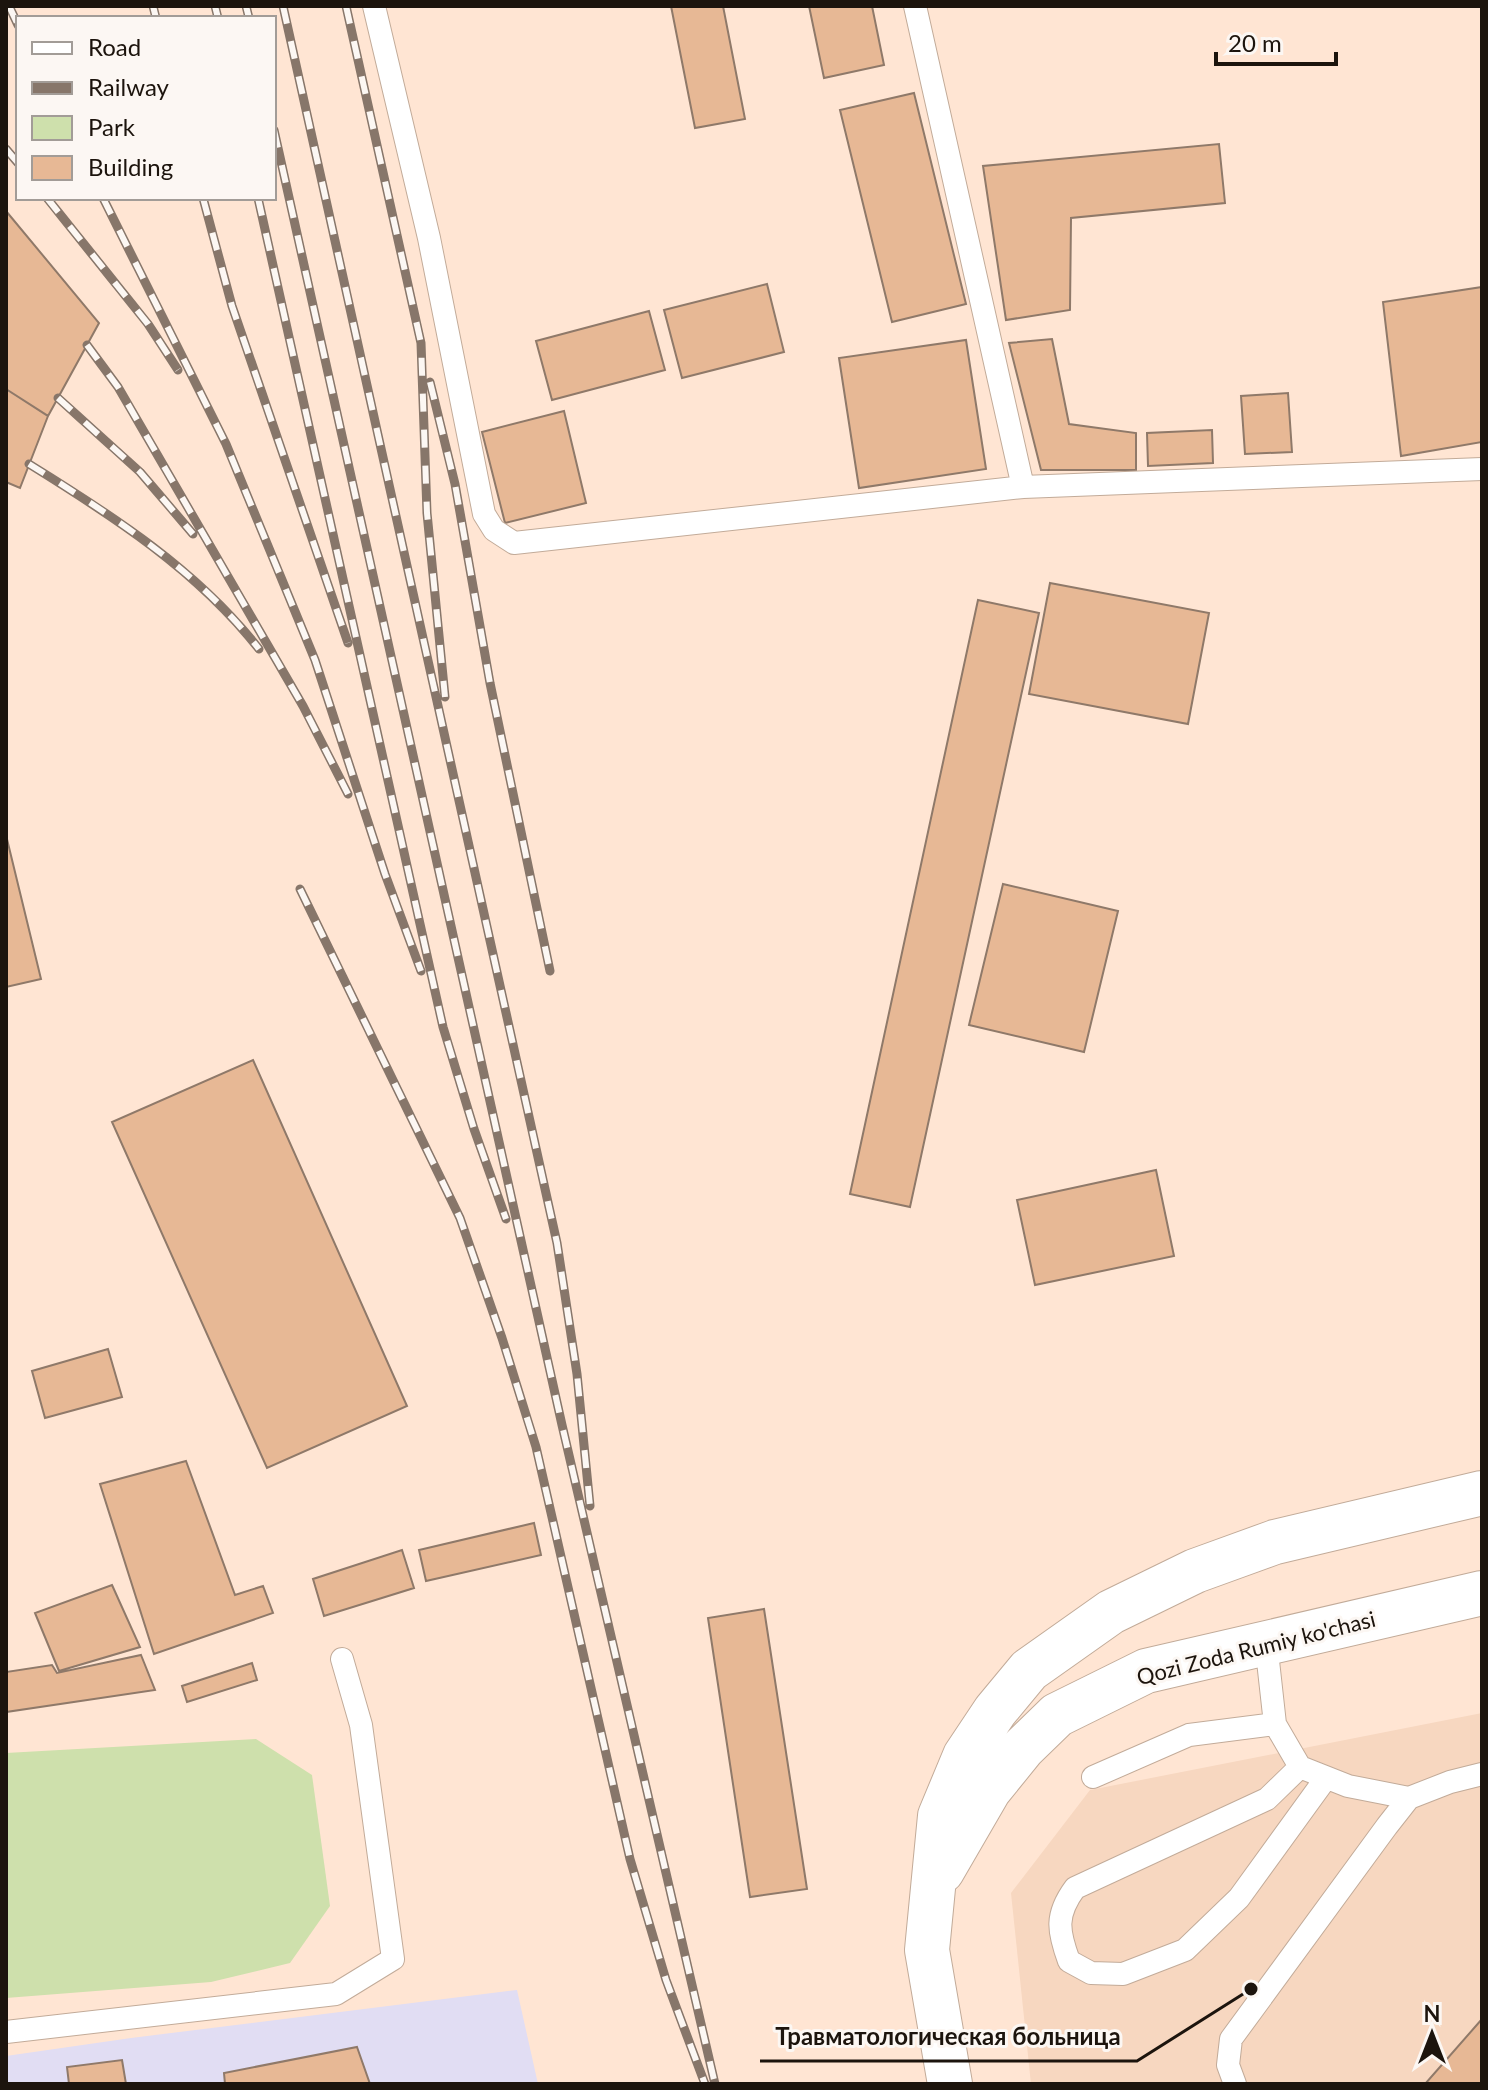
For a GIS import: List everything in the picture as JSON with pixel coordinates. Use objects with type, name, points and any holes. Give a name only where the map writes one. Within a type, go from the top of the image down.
[{"type":"street","points":[[950,2084],[927,1950],[940,1816],[965,1756],[995,1711],[1029,1670],[1111,1612],[1195,1571],[1275,1542],[1482,1493]]},
{"type":"street","name":"Qozi Zoda Rumiy ko'chasi","points":[[932,1887],[989,1790],[1023,1748],[1057,1715],[1146,1671],[1482,1593]]},
{"type":"lane","points":[[374,6],[429,238],[484,514],[494,530],[514,543],[1023,487],[1482,469]]},
{"type":"lane","points":[[915,6],[1023,487]]},
{"type":"lane","points":[[1266,1643],[1275,1724],[1300,1767],[1348,1786],[1409,1798]]},
{"type":"lane","points":[[6,2032],[336,1994],[393,1959],[361,1725],[342,1659]]},
{"type":"lane","points":[[1093,1777],[1189,1735],[1275,1724]]},
{"type":"lane","points":[[1300,1767],[1267,1799],[1075,1888],[1061,1908],[1060,1938],[1069,1961],[1091,1973],[1123,1974],[1185,1950],[1239,1898],[1326,1778]]},
{"type":"lane","points":[[1235,2084],[1228,2065],[1231,2039],[1409,1798],[1482,1774]]},
{"type":"shaded area","points":[[1482,1713],[1482,2084],[1031,2084],[1011,1893],[1090,1790]]},
{"type":"shaded area","points":[[517,1990],[538,2084],[6,2084],[6,2056]]},
{"type":"green space","points":[[256,1739],[312,1775],[330,1906],[290,1963],[211,1982],[6,1998],[6,1753]]},
{"type":"building","points":[[671,6],[723,6],[745,119],[695,128]]},
{"type":"building","points":[[809,6],[872,6],[884,65],[824,78]]},
{"type":"building","points":[[914,93],[966,304],[892,322],[840,110]]},
{"type":"building","points":[[1219,144],[1225,203],[1071,218],[1070,310],[1006,320],[983,166]]},
{"type":"building","points":[[6,211],[99,323],[48,416],[6,389]]},
{"type":"building","points":[[767,284],[784,352],[682,378],[664,310]]},
{"type":"building","points":[[1482,287],[1482,442],[1401,456],[1383,302]]},
{"type":"building","points":[[649,311],[665,370],[552,400],[536,341]]},
{"type":"building","points":[[1052,339],[1069,424],[1136,433],[1136,470],[1041,470],[1009,343]]},
{"type":"building","points":[[966,340],[986,469],[859,488],[839,358]]},
{"type":"building","points":[[6,389],[48,416],[20,488],[6,482]]},
{"type":"building","points":[[1288,393],[1292,452],[1245,454],[1241,396]]},
{"type":"building","points":[[564,411],[586,503],[505,523],[482,432]]},
{"type":"building","points":[[1212,430],[1213,463],[1148,466],[1147,433]]},
{"type":"building","points":[[1050,583],[1209,613],[1188,724],[1029,694]]},
{"type":"building","points":[[978,600],[1039,613],[910,1207],[850,1194]]},
{"type":"building","points":[[6,835],[41,979],[6,987]]},
{"type":"building","points":[[1003,884],[1118,911],[1084,1052],[969,1025]]},
{"type":"building","points":[[253,1060],[407,1406],[267,1468],[112,1122]]},
{"type":"building","points":[[1156,1170],[1174,1256],[1035,1285],[1017,1200]]},
{"type":"building","points":[[108,1349],[122,1397],[45,1418],[32,1371]]},
{"type":"building","points":[[186,1461],[235,1595],[263,1586],[273,1613],[154,1654],[100,1484]]},
{"type":"building","points":[[534,1523],[541,1555],[426,1581],[419,1550]]},
{"type":"building","points":[[402,1550],[414,1588],[324,1616],[313,1579]]},
{"type":"building","points":[[112,1585],[140,1647],[59,1671],[35,1613]]},
{"type":"building","points":[[764,1609],[807,1889],[750,1897],[708,1618]]},
{"type":"building","points":[[141,1655],[155,1690],[6,1712],[6,1672],[52,1665],[57,1673]]},
{"type":"building","points":[[252,1663],[257,1680],[187,1702],[182,1686]]},
{"type":"building","points":[[1482,2019],[1482,2084],[1425,2084]]},
{"type":"building","points":[[357,2047],[370,2084],[225,2084],[224,2073]]},
{"type":"building","points":[[122,2060],[126,2084],[69,2084],[67,2067]]},
{"type":"railway","points":[[9,6],[16,21]]},
{"type":"railway","points":[[153,6],[156,16]]},
{"type":"railway","points":[[215,6],[218,16]]},
{"type":"railway","points":[[246,6],[248,16]]},
{"type":"railway","points":[[283,6],[557,1243],[577,1374],[590,1506]]},
{"type":"railway","points":[[346,6],[421,343],[427,513],[445,697]]},
{"type":"railway","points":[[276,139],[562,1425],[715,2084]]},
{"type":"railway","points":[[6,149],[16,161]]},
{"type":"railway","points":[[49,200],[148,324],[178,370]]},
{"type":"railway","points":[[104,200],[226,444],[315,660],[385,874],[421,971]]},
{"type":"railway","points":[[204,200],[232,306],[348,643]]},
{"type":"railway","points":[[258,200],[443,1027],[506,1219]]},
{"type":"railway","points":[[87,345],[118,387],[303,706],[348,794]]},
{"type":"railway","points":[[430,382],[455,484],[490,683],[550,971]]},
{"type":"railway","points":[[58,398],[140,472],[193,534]]},
{"type":"railway","points":[[29,464],[92,504],[181,569],[209,594],[259,649]]},
{"type":"railway","points":[[300,889],[460,1218],[502,1338],[536,1447],[630,1859],[666,1980],[705,2084]]},
{"type":"place","name":"Травматологическая больница","points":[[1251,1989]]}]
